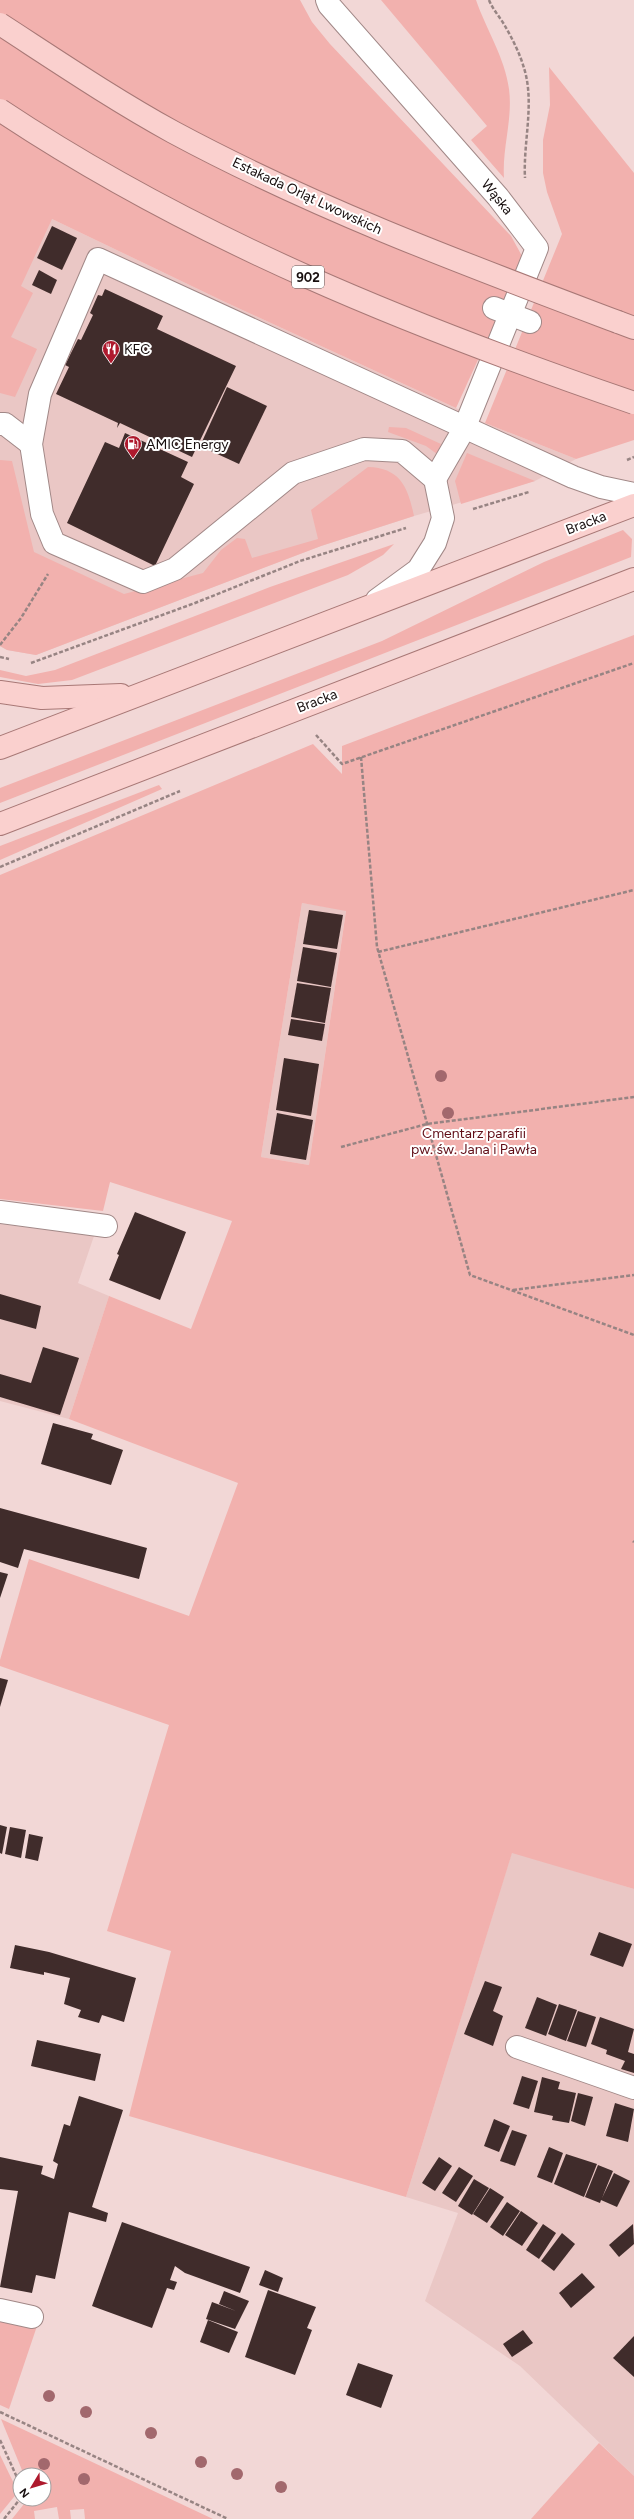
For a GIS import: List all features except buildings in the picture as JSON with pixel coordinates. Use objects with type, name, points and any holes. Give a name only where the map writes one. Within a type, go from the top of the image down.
[{"type":"main road","name":"Estakada Orląt Lwowskich","points":[[0,24],[95,86],[173,132],[254,173],[410,244],[634,328]]},
{"type":"main road","name":"902","points":[[0,110],[51,144],[218,236],[371,306],[540,370],[634,403]]},
{"type":"main road","name":"Bracka","points":[[0,748],[369,605],[634,505]]},
{"type":"main road","name":"Bracka","points":[[0,824],[634,579]]},
{"type":"main road","points":[[0,692],[42,698],[140,694]]},
{"type":"lane","name":"Wąska","points":[[327,0],[329,5],[498,196],[537,248],[464,429],[435,479]]},
{"type":"lane","points":[[369,605],[418,570],[435,543],[443,518],[435,479],[402,451],[364,449],[294,473],[176,569],[143,582],[54,543],[42,514],[31,444],[40,394],[98,259],[464,429],[573,477],[601,487],[634,494]]},
{"type":"lane","points":[[0,424],[5,424],[31,444]]},
{"type":"lane","points":[[0,1212],[106,1226]]},
{"type":"lane","points":[[518,2047],[634,2088]]},
{"type":"lane","points":[[0,2310],[32,2317]]},
{"type":"path","points":[[489,0],[505,25],[524,67],[528,87],[528,111],[524,152],[525,182]]},
{"type":"path","points":[[620,462],[634,457]]},
{"type":"path","points":[[28,663],[59,655],[300,561],[349,544],[443,518],[573,477]]},
{"type":"path","points":[[0,644],[40,589],[64,547]]},
{"type":"path","points":[[0,657],[10,660]]},
{"type":"path","points":[[316,735],[342,764],[634,663]]},
{"type":"path","points":[[361,757],[378,952],[470,1275],[634,1335]]},
{"type":"path","points":[[378,952],[634,890]]},
{"type":"path","points":[[341,1147],[427,1124],[634,1096]]},
{"type":"path","points":[[512,1291],[634,1275]]},
{"type":"path","points":[[0,2412],[228,2519]]},
{"type":"path","points":[[0,2440],[12,2467]]},
{"type":"path","points":[[4,2519],[14,2507]]},
{"type":"shaded area","points":[[0,182],[52,219],[225,302],[456,408],[485,423],[576,459],[535,481],[414,516],[321,546],[36,655],[7,650],[0,646]]},
{"type":"shaded area","points":[[302,903],[346,910],[309,1165],[261,1157]]},
{"type":"shaded area","points":[[0,1224],[94,1236],[78,1283],[109,1296],[69,1419],[0,1401]]},
{"type":"shaded area","points":[[512,1852],[634,1889],[634,2476],[520,2366],[425,2301],[458,2213],[406,2197]]},
{"type":"green space","points":[[0,0],[300,0],[312,22],[330,44],[511,236],[522,256],[508,294],[456,408],[225,302],[52,219],[21,286],[33,293],[11,337],[37,349],[15,397],[0,393]]},
{"type":"green space","points":[[381,0],[476,0],[504,66],[509,89],[510,111],[504,156],[504,178],[471,140],[487,126]]},
{"type":"green space","points":[[549,67],[634,173],[634,440],[576,459],[485,423],[562,234],[547,192],[543,173],[543,140],[550,105]]},
{"type":"green space","points":[[389,427],[406,428],[441,444],[437,454],[426,446],[388,432]]},
{"type":"green space","points":[[467,453],[535,481],[461,504],[455,481]]},
{"type":"green space","points":[[0,460],[12,461],[34,552],[124,594],[203,573],[221,550],[237,538],[245,539],[252,558],[318,539],[311,510],[368,467],[388,471],[401,481],[406,488],[414,516],[321,546],[36,655],[7,650],[0,646]]},
{"type":"green space","points":[[623,530],[632,539],[631,557],[0,803],[0,788],[382,641],[544,562]]},
{"type":"green space","points":[[394,544],[383,555],[348,575],[72,680],[38,684],[0,677],[0,670],[26,676],[55,670],[270,587]]},
{"type":"green space","name":"Cmentarz parafii pw. św. Jana i Pawła","points":[[634,635],[634,1889],[512,1853],[406,2197],[129,2116],[171,1951],[107,1931],[169,1725],[0,1666],[0,1660],[29,1559],[189,1616],[238,1483],[69,1419],[109,1296],[191,1329],[232,1221],[110,1182],[103,1211],[0,1199],[0,875],[313,744],[342,774],[342,746]],"holes":[[[302,903],[346,911],[309,1165],[261,1157]]]},
{"type":"green space","points":[[159,785],[162,789],[0,860],[0,846]]},
{"type":"green space","points":[[0,2314],[37,2326],[9,2409],[0,2405]]},
{"type":"green space","points":[[1,2419],[213,2519],[85,2519],[84,2509],[70,2510],[71,2519],[59,2519],[57,2507],[34,2511],[35,2519],[12,2519],[22,2507],[52,2507],[52,2467],[21,2467]]},
{"type":"green space","points":[[599,2443],[634,2476],[634,2519],[531,2519]]},
{"type":"green space","points":[[0,2455],[12,2480],[12,2499],[0,2514]]},
{"type":"place","name":"KFC","points":[[111,364]]},
{"type":"place","name":"AMIC Energy","points":[[133,459]]}]
